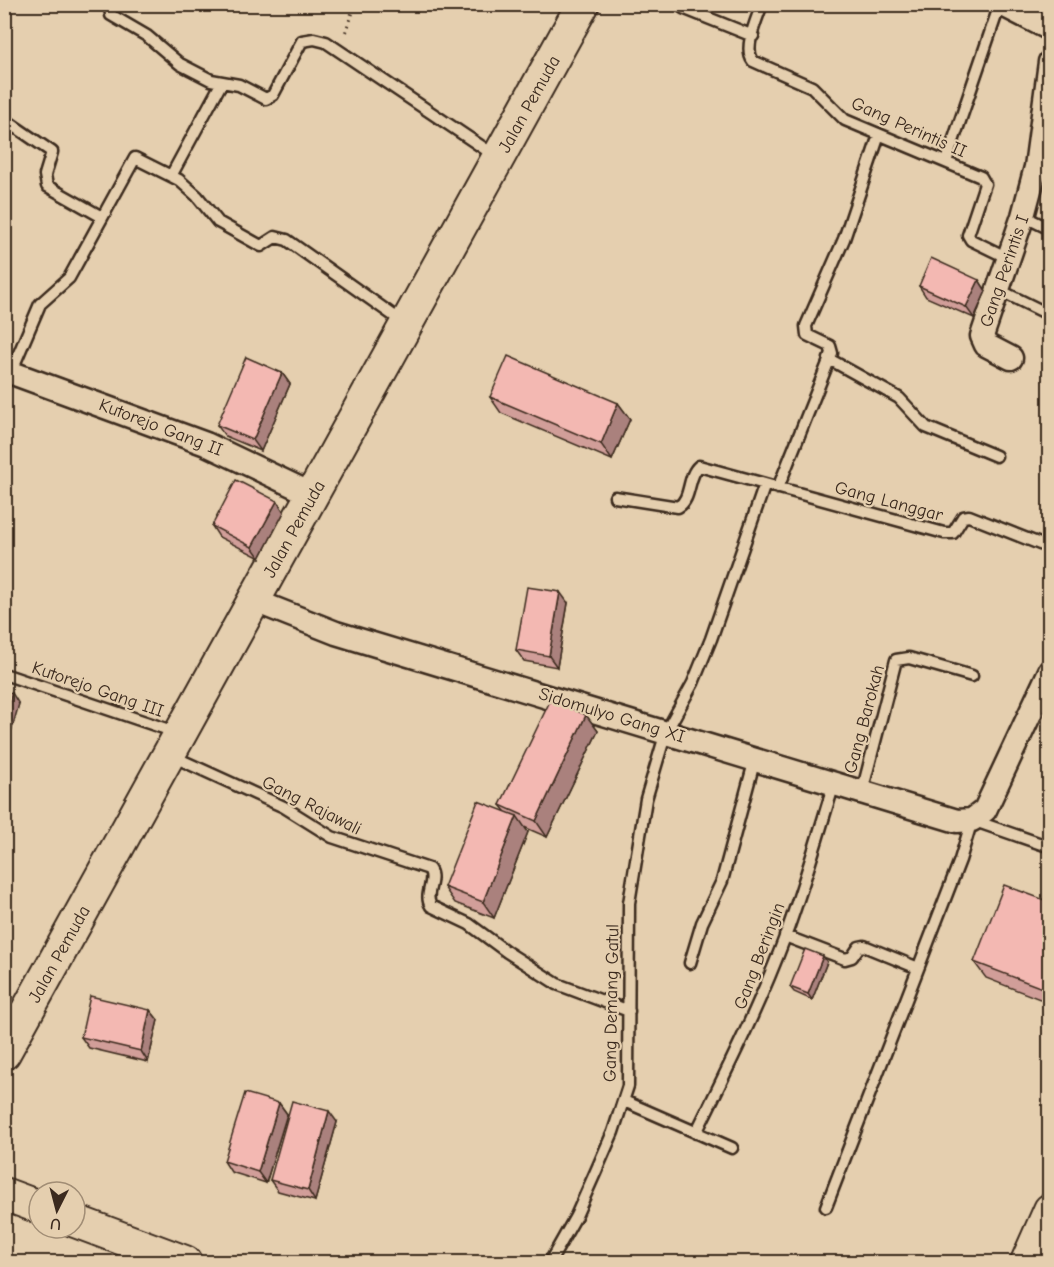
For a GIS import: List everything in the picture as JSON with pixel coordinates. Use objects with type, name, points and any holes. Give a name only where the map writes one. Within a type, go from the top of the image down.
[{"type":"main road","name":"Jalan Pemuda","points":[[4,1053],[584,4]]},
{"type":"main road","points":[[4,1194],[27,1203]]},
{"type":"main road","points":[[1027,1263],[1050,1210]]},
{"type":"main road","points":[[87,1226],[185,1263]]},
{"type":"street","points":[[1000,4],[1050,29]]},
{"type":"street","name":"Gang Perintis I","points":[[1011,358],[986,345],[982,336],[996,289],[1023,216],[1036,167],[1050,62]]},
{"type":"street","name":"Kutorejo Gang II","points":[[8,371],[206,444],[313,495]]},
{"type":"street","name":"Sidomulyo Gang XI","points":[[255,601],[345,636],[957,821],[972,820]]},
{"type":"street","points":[[972,820],[985,810],[994,794],[1050,670]]},
{"type":"lane","points":[[110,4],[111,15],[147,36],[175,62],[207,78],[239,86],[269,100],[302,41],[320,40],[340,51],[499,158]]},
{"type":"lane","name":"Gang Perintis II","points":[[762,4],[749,53],[753,62],[812,87],[845,120],[984,179],[984,187],[968,236],[971,240],[1008,258]]},
{"type":"lane","points":[[946,162],[1000,4]]},
{"type":"lane","points":[[684,6],[753,36]]},
{"type":"lane","points":[[171,176],[222,82]]},
{"type":"lane","points":[[4,119],[52,152],[45,176],[47,186],[102,217]]},
{"type":"lane","points":[[615,497],[678,507],[685,501],[694,471],[699,466],[778,488],[829,359],[830,346],[807,335],[806,329],[844,239],[879,135]]},
{"type":"lane","points":[[8,371],[40,304],[69,278],[135,158],[171,176],[191,190],[208,212],[228,230],[261,246],[275,237],[287,240],[406,325]]},
{"type":"lane","points":[[1023,216],[1050,229]]},
{"type":"lane","points":[[996,289],[1050,315]]},
{"type":"lane","points":[[829,359],[892,393],[926,427],[996,456]]},
{"type":"lane","name":"Gang Demang Gatul","points":[[550,1263],[576,1216],[624,1101],[630,1071],[628,925],[634,861],[646,799],[666,732],[711,639],[765,484]]},
{"type":"lane","name":"Gang Langgar","points":[[778,488],[944,533],[953,533],[963,517],[969,516],[1050,548]]},
{"type":"lane","name":"Gang Barokah","points":[[862,792],[896,660],[904,657],[972,676]]},
{"type":"lane","name":"Kutorejo Gang III","points":[[4,675],[175,744]]},
{"type":"lane","name":"Gang Rajawali","points":[[175,744],[332,837],[429,869],[433,876],[428,900],[431,906],[470,924],[556,984],[629,1011]]},
{"type":"lane","points":[[690,963],[702,923],[722,881],[755,759]]},
{"type":"lane","name":"Gang Beringin","points":[[696,1133],[750,1022],[785,936],[834,784]]},
{"type":"lane","points":[[826,1207],[964,850],[972,820],[1050,847]]},
{"type":"lane","points":[[785,936],[844,959],[852,957],[860,946],[864,946],[918,968]]},
{"type":"lane","points":[[624,1101],[732,1148]]},
{"type":"path","points":[[340,51],[355,4]]},
{"type":"building","points":[[931,258],[979,280],[966,307],[919,286]]},
{"type":"building","points":[[508,356],[618,403],[601,444],[490,397]]},
{"type":"building","points":[[246,357],[282,373],[253,440],[217,425]]},
{"type":"building","points":[[236,480],[277,501],[252,547],[212,526]]},
{"type":"building","points":[[527,587],[560,592],[549,656],[516,650]]},
{"type":"building","points":[[4,691],[12,693],[4,718]]},
{"type":"building","points":[[551,699],[586,715],[536,821],[500,805]]},
{"type":"building","points":[[478,801],[517,816],[483,902],[444,887]]},
{"type":"building","points":[[1004,885],[1050,902],[1050,991],[974,962]]},
{"type":"building","points":[[805,949],[823,956],[808,994],[790,987]]},
{"type":"building","points":[[90,996],[150,1010],[141,1051],[81,1037]]},
{"type":"building","points":[[245,1093],[279,1103],[258,1172],[224,1161]]},
{"type":"building","points":[[292,1101],[329,1111],[308,1190],[270,1180]]}]
